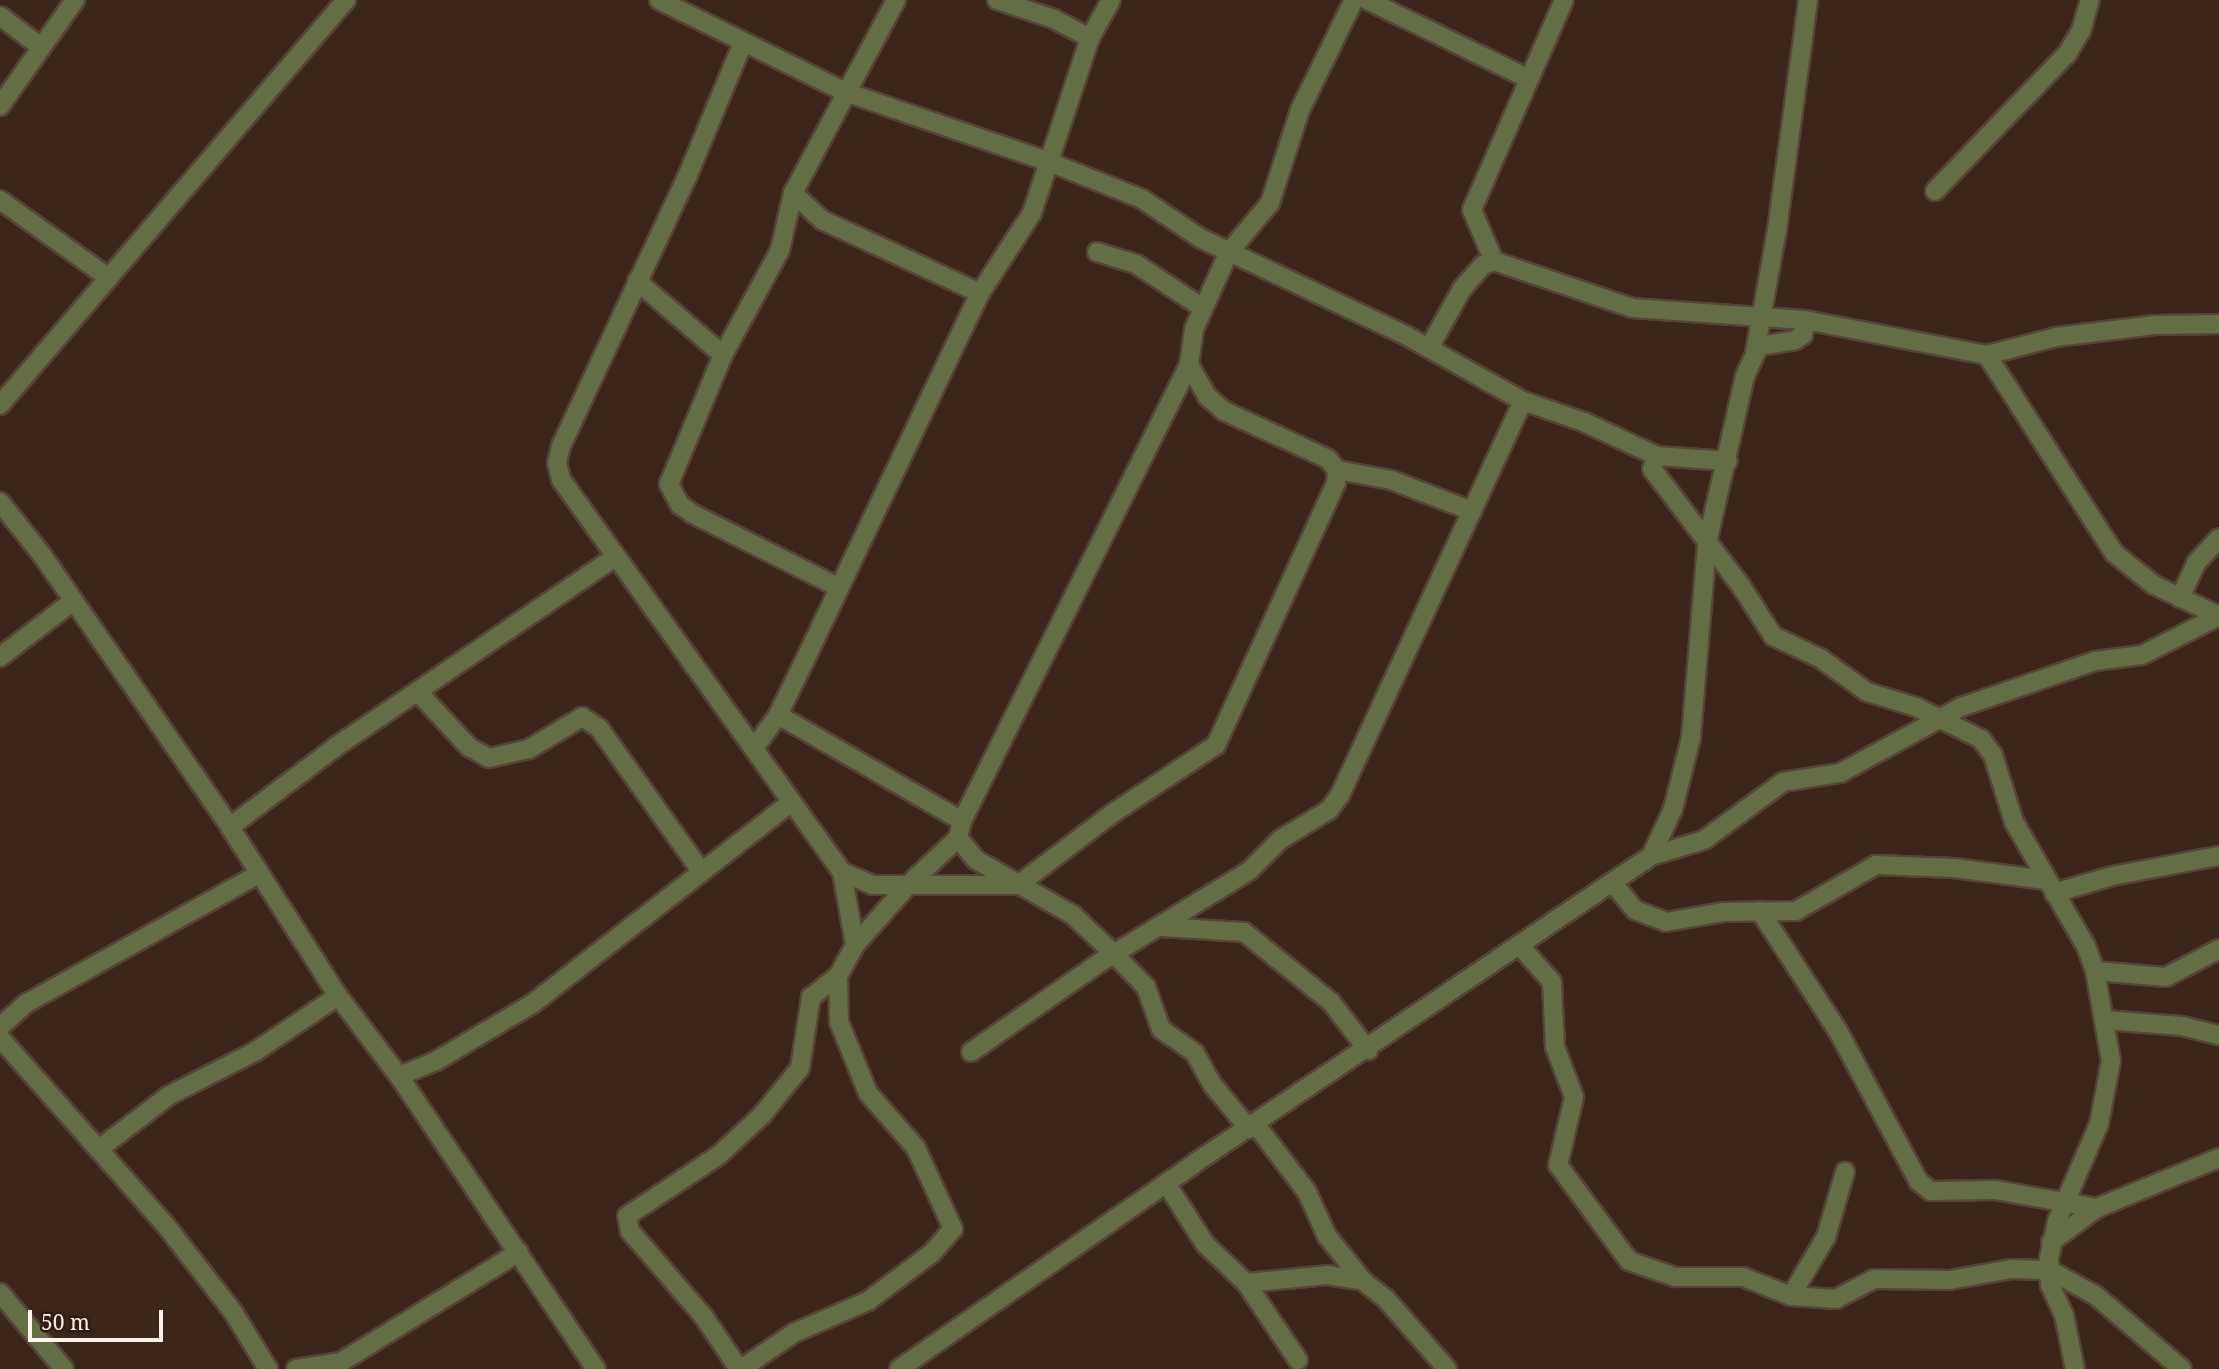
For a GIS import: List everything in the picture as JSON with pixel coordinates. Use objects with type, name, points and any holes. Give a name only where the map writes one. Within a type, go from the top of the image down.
[{"type":"street","points":[[0,106],[75,0]]},
{"type":"street","points":[[659,0],[742,44],[845,92],[1049,162],[1142,199],[1229,252],[1429,348],[1523,401],[1584,422],[1657,456],[1728,461]]},
{"type":"street","points":[[838,587],[693,514],[671,492],[670,474],[723,355],[780,250],[793,193],[828,132],[845,92],[896,0]]},
{"type":"street","points":[[997,0],[1054,19],[1090,38]]},
{"type":"street","points":[[755,747],[778,715],[980,293],[1032,214],[1090,38],[1111,0]]},
{"type":"street","points":[[838,976],[839,1022],[868,1093],[916,1149],[953,1229],[932,1253],[868,1301],[794,1333],[740,1369],[704,1317],[630,1231],[627,1216],[719,1154],[762,1115],[800,1068],[811,997],[838,976],[855,945],[960,829],[1189,365],[1194,329],[1229,252],[1270,203],[1300,110],[1353,0]]},
{"type":"street","points":[[1367,0],[1529,79]]},
{"type":"street","points":[[1494,261],[1472,210],[1564,0]]},
{"type":"street","points":[[1651,856],[1666,830],[1691,738],[1707,543],[1755,352],[1759,315],[1777,230],[1808,0]]},
{"type":"street","points":[[1935,191],[2067,54],[2081,31],[2090,0]]},
{"type":"street","points":[[0,405],[339,2]]},
{"type":"street","points":[[0,16],[41,47]]},
{"type":"street","points":[[742,44],[687,177],[561,446],[557,463],[561,479],[755,747],[790,803],[842,872],[855,945]]},
{"type":"street","points":[[793,193],[822,220],[980,293]]},
{"type":"street","points":[[0,200],[106,276]]},
{"type":"street","points":[[1097,252],[1136,264],[1203,308]]},
{"type":"street","points":[[1429,348],[1462,289],[1483,265],[1494,261],[1632,308],[1805,320],[1987,355],[2056,337],[2155,325],[2219,324]]},
{"type":"street","points":[[637,281],[723,355]]},
{"type":"street","points":[[1755,352],[1766,343],[1803,335],[1805,320]]},
{"type":"street","points":[[907,1367],[1166,1183],[1368,1050],[1651,856],[1704,840],[1783,782],[1840,774],[1938,718],[2095,661],[2142,655],[2219,615],[2180,598],[2132,570],[2114,553],[1987,355]]},
{"type":"street","points":[[1189,365],[1224,411],[1328,459],[1338,470],[1391,480],[1472,511]]},
{"type":"street","points":[[971,1052],[1114,954],[1249,871],[1281,839],[1329,810],[1340,795],[1523,401]]},
{"type":"street","points":[[1657,456],[1652,469],[1773,636],[1820,658],[1867,692],[1938,718],[1981,739],[1993,755],[2014,822],[2095,971],[2111,1061],[2109,1085],[2099,1124],[2063,1205],[2051,1242],[2049,1270],[2067,1326],[2075,1369]]},
{"type":"street","points":[[842,872],[872,885],[1018,885],[1113,813],[1216,745],[1338,470]]},
{"type":"street","points":[[0,502],[230,827],[338,996],[399,1076],[596,1369]]},
{"type":"street","points":[[2180,598],[2196,563],[2219,538]]},
{"type":"street","points":[[230,827],[418,692],[615,556]]},
{"type":"street","points":[[0,657],[72,603]]},
{"type":"street","points":[[418,692],[469,747],[489,758],[529,749],[582,717],[599,728],[701,872]]},
{"type":"street","points":[[778,715],[960,829],[976,860],[1073,915],[1114,954],[1146,987],[1161,1029],[1195,1053],[1212,1084],[1253,1127],[1307,1192],[1327,1236],[1363,1281],[1386,1299],[1447,1369]]},
{"type":"street","points":[[399,1076],[436,1061],[532,1004],[790,803]]},
{"type":"street","points":[[1612,883],[1635,910],[1650,919],[1667,922],[1760,911],[1796,911],[1876,865],[1954,868],[2050,886],[2219,856]]},
{"type":"street","points":[[0,1027],[38,996],[259,874]]},
{"type":"street","points":[[1760,911],[1838,1031],[1919,1182],[1931,1191],[1994,1190],[2063,1205],[2096,1208]]},
{"type":"street","points":[[1161,927],[1244,932],[1331,1002],[1368,1050]]},
{"type":"street","points":[[1520,946],[1552,982],[1555,1047],[1574,1097],[1558,1165],[1623,1255],[1638,1266],[1675,1277],[1743,1277],[1791,1296],[1836,1299],[1874,1279],[1950,1280],[2012,1269],[2049,1270],[2095,1295],[2182,1369]]},
{"type":"street","points":[[2095,971],[2166,977],[2219,949]]},
{"type":"street","points":[[99,1149],[168,1096],[256,1051],[338,996]]},
{"type":"street","points":[[2105,1020],[2182,1026],[2219,1035]]},
{"type":"street","points":[[0,1038],[99,1149],[233,1312],[268,1369]]},
{"type":"street","points":[[2051,1242],[2096,1208],[2219,1158]]},
{"type":"street","points":[[1791,1296],[1826,1237],[1845,1172]]},
{"type":"street","points":[[1166,1183],[1205,1244],[1246,1283],[1298,1360]]},
{"type":"street","points":[[296,1369],[341,1362],[519,1252]]},
{"type":"street","points":[[1246,1283],[1327,1275],[1363,1281]]},
{"type":"street","points":[[0,1293],[64,1369]]}]
